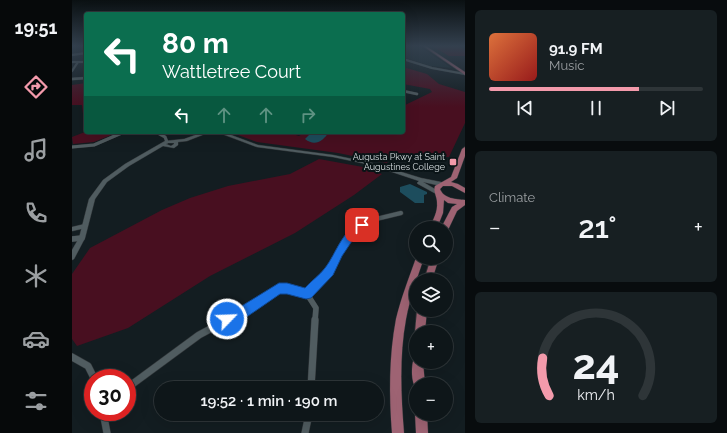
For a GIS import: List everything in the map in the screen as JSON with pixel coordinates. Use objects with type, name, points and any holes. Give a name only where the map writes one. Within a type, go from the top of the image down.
[{"type":"main road","points":[[454,66],[465,74]]},
{"type":"main road","points":[[436,221],[441,207],[437,188],[454,178],[465,149]]},
{"type":"main road","points":[[465,181],[465,187]]},
{"type":"main road","points":[[442,184],[455,185],[465,191]]},
{"type":"main road","points":[[439,193],[450,201],[464,202]]},
{"type":"main road","points":[[448,221],[454,209],[464,202]]},
{"type":"main road","points":[[398,433],[398,364],[401,321],[418,265]]},
{"type":"main road","points":[[421,421],[422,433]]},
{"type":"street","points":[[425,66],[465,74]]},
{"type":"street","points":[[449,70],[458,69]]},
{"type":"street","points":[[72,79],[84,78]]},
{"type":"street","points":[[405,91],[417,94]]},
{"type":"street","points":[[72,148],[94,145],[119,134]]},
{"type":"street","points":[[160,134],[165,136],[166,144]]},
{"type":"street","points":[[166,144],[172,147],[176,145],[176,143],[202,134]]},
{"type":"street","points":[[224,134],[257,146],[333,156],[384,167],[420,180],[442,184]]},
{"type":"street","points":[[72,257],[82,238],[92,200],[105,181],[126,165],[166,144]]},
{"type":"street","points":[[358,162],[425,185],[439,193]]},
{"type":"street","points":[[306,294],[330,271],[338,253],[362,225],[374,217],[401,213]]},
{"type":"street","points":[[72,229],[85,226]]},
{"type":"street","points":[[72,239],[82,238]]},
{"type":"street","points":[[136,381],[199,335],[244,312],[279,289],[287,288],[306,294],[316,308],[311,381]]},
{"type":"street","points":[[72,357],[88,366],[90,369]]},
{"type":"street","points":[[105,421],[107,433]]},
{"type":"street","points":[[305,433],[308,421]]},
{"type":"shaded area","points":[[432,66],[449,66],[452,68]]},
{"type":"shaded area","points":[[405,68],[427,74],[439,84],[465,92],[465,123],[449,157],[390,156],[387,163],[338,153],[257,142],[235,134],[292,134],[299,136],[302,134],[405,134],[405,105],[432,92],[430,89],[405,84]]},
{"type":"shaded area","points":[[84,83],[84,123],[82,105],[72,105],[72,85]]},
{"type":"shaded area","points":[[84,132],[84,134],[114,134],[94,142],[73,144],[72,137]]},
{"type":"shaded area","points":[[319,159],[363,167],[382,174],[354,195],[295,233],[210,276],[128,328],[77,346],[72,339],[72,274],[90,248],[162,210],[190,198],[228,186],[290,174]]},
{"type":"water","points":[[310,134],[327,134],[324,138],[315,143],[305,139]]},
{"type":"water","points":[[410,184],[427,192],[427,194],[424,195],[424,203],[415,203],[400,192],[400,187]]},
{"type":"place","name":"Augusta Pkwy at Saint Augustines College","points":[[453,162]]},
{"type":"route","points":[[227,319],[244,312],[279,289],[287,288],[306,294],[330,271],[338,253],[362,225]]}]
